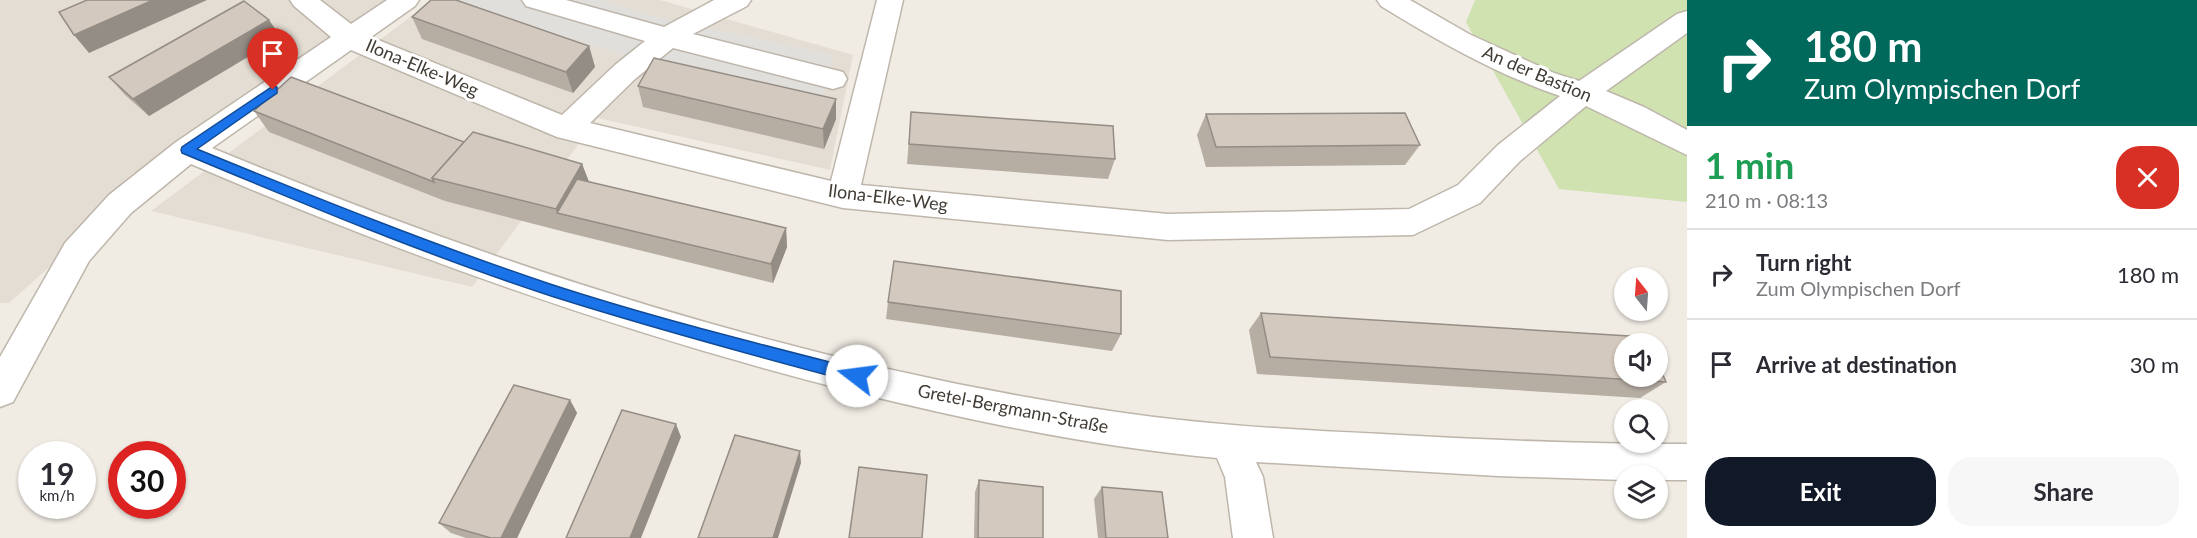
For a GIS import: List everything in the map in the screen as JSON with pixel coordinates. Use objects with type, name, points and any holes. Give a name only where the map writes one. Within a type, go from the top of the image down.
[{"type":"street","name":"Ilona-Elke-Weg","points":[[303,0],[351,39],[567,129],[843,196],[1168,227],[1413,222],[1469,194],[1509,153],[1583,93]]},
{"type":"street","points":[[0,391],[9,344],[76,252],[120,204],[220,125],[406,0]]},
{"type":"street","points":[[535,0],[642,31],[833,79]]},
{"type":"street","points":[[567,129],[636,60],[716,8],[738,0]]},
{"type":"street","points":[[843,196],[890,0]]},
{"type":"street","name":"An der Bastion","points":[[1390,0],[1459,40],[1544,80],[1583,93],[1634,115],[1687,144]]},
{"type":"street","points":[[1583,93],[1687,20]]},
{"type":"street","name":"Gretel-Bergmann-Straße","points":[[187,150],[373,226],[517,278],[734,344],[910,389],[1085,424],[1230,444],[1490,458],[1687,462]]},
{"type":"street","points":[[1230,444],[1244,477],[1253,538]]},
{"type":"shaded area","points":[[0,0],[406,0],[120,204],[9,303],[0,303]]},
{"type":"shaded area","points":[[433,0],[660,0],[853,55],[830,170],[598,118],[472,287],[151,211]]},
{"type":"shaded area","points":[[448,0],[601,0],[649,15],[833,55],[822,100],[627,56]]},
{"type":"green space","points":[[1475,0],[1687,0],[1687,202],[1559,189],[1466,22]]},
{"type":"building","points":[[87,0],[153,0],[74,35],[59,12]]},
{"type":"building","points":[[431,0],[456,0],[589,46],[566,72],[412,17]]},
{"type":"building","points":[[244,1],[269,20],[133,99],[109,77]]},
{"type":"building","points":[[654,58],[836,99],[823,129],[638,86]]},
{"type":"building","points":[[291,77],[464,142],[432,178],[434,182],[254,111]]},
{"type":"building","points":[[911,112],[1113,126],[1115,159],[909,144]]},
{"type":"building","points":[[1405,113],[1420,145],[1216,147],[1206,114]]},
{"type":"building","points":[[473,132],[582,164],[556,209],[432,178]]},
{"type":"building","points":[[577,179],[786,228],[771,264],[557,213]]},
{"type":"building","points":[[894,261],[1121,291],[1121,334],[888,302]]},
{"type":"building","points":[[1261,313],[1614,335],[1614,379],[1270,357]]},
{"type":"building","points":[[514,385],[570,400],[501,538],[491,538],[439,523]]},
{"type":"building","points":[[622,410],[676,424],[630,538],[566,538]]},
{"type":"building","points":[[735,435],[800,451],[773,538],[698,538]]},
{"type":"building","points":[[859,467],[927,475],[922,538],[849,538]]},
{"type":"building","points":[[979,480],[1043,487],[1043,538],[978,538]]},
{"type":"building","points":[[1102,487],[1162,492],[1168,538],[1106,538]]},
{"type":"route","points":[[273,90],[187,150],[373,226],[551,290],[734,344],[857,376]]}]
